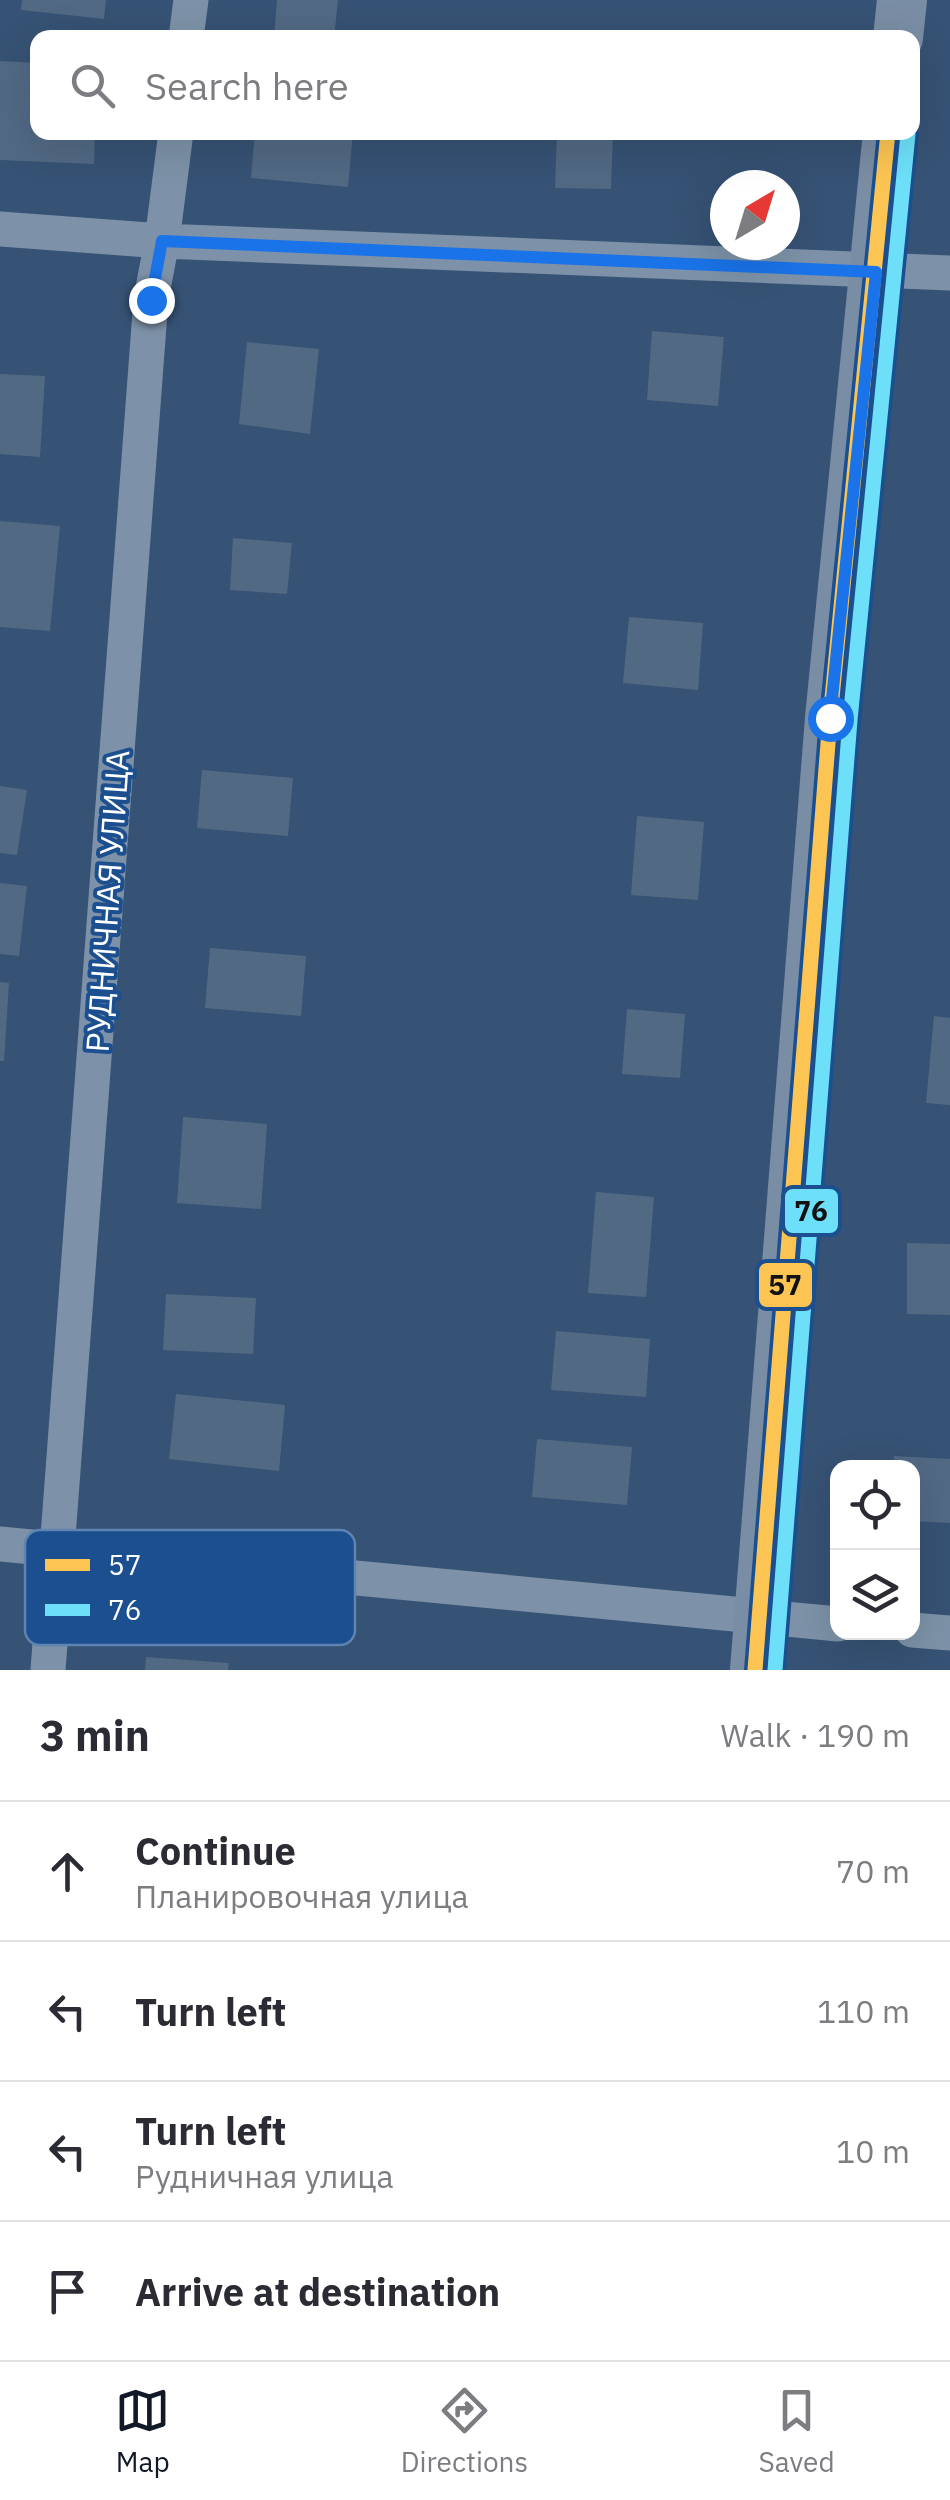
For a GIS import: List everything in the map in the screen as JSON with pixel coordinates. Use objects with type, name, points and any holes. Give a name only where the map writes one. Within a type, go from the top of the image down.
[{"type":"main road","points":[[899,30],[902,0]]},
{"type":"main road","points":[[755,1670],[830,718],[887,140]]},
{"type":"street","points":[[187,30],[190,0]]},
{"type":"street","name":"РУДНИЧНАЯ УЛИЦА","points":[[59,1530],[151,300],[175,140]]},
{"type":"street","points":[[0,228],[162,241],[950,274]]},
{"type":"street","points":[[0,1544],[25,1546]]},
{"type":"street","points":[[355,1578],[830,1623]]},
{"type":"street","points":[[920,1631],[950,1633]]},
{"type":"street","name":"РУДНИЧНАЯ УЛИЦА","points":[[48,1670],[50,1645]]},
{"type":"building","points":[[22,0],[106,0],[104,19],[21,10]]},
{"type":"building","points":[[277,0],[338,0],[335,30],[275,30]]},
{"type":"building","points":[[0,61],[30,63],[30,140],[95,140],[94,164],[0,160]]},
{"type":"building","points":[[254,140],[352,140],[348,187],[251,178]]},
{"type":"building","points":[[557,140],[613,140],[611,189],[555,188]]},
{"type":"building","points":[[652,331],[724,337],[718,406],[647,400]]},
{"type":"building","points":[[247,342],[319,349],[310,434],[239,424]]},
{"type":"building","points":[[0,374],[45,376],[40,457],[0,454]]},
{"type":"building","points":[[0,521],[60,526],[50,631],[0,627]]},
{"type":"building","points":[[233,538],[292,543],[287,594],[230,590]]},
{"type":"building","points":[[629,617],[703,623],[698,690],[623,683]]},
{"type":"building","points":[[202,770],[293,778],[288,836],[197,828]]},
{"type":"building","points":[[0,786],[27,790],[17,855],[0,853]]},
{"type":"building","points":[[637,816],[704,822],[698,900],[631,895]]},
{"type":"building","points":[[0,883],[27,886],[19,956],[0,954]]},
{"type":"building","points":[[210,948],[306,956],[301,1016],[205,1008]]},
{"type":"building","points":[[0,982],[9,983],[4,1061],[0,1061]]},
{"type":"building","points":[[627,1009],[685,1014],[680,1078],[622,1074]]},
{"type":"building","points":[[934,1016],[950,1018],[950,1105],[926,1103]]},
{"type":"building","points":[[183,1117],[267,1124],[261,1209],[177,1203]]},
{"type":"building","points":[[596,1192],[654,1197],[646,1297],[588,1293]]},
{"type":"building","points":[[907,1243],[950,1244],[950,1315],[907,1314]]},
{"type":"building","points":[[166,1294],[256,1298],[253,1354],[163,1350]]},
{"type":"building","points":[[556,1331],[650,1339],[646,1397],[551,1390]]},
{"type":"building","points":[[176,1394],[285,1405],[279,1471],[169,1459]]},
{"type":"building","points":[[537,1439],[632,1447],[627,1505],[532,1497]]},
{"type":"building","points":[[894,1456],[950,1459],[950,1523],[920,1521],[920,1460],[894,1460]]},
{"type":"building","points":[[146,1657],[229,1663],[228,1670],[145,1670]]},
{"type":"transit line","name":"57","points":[[755,1670],[830,718],[887,140]]},
{"type":"transit line","name":"76","points":[[775,1670],[850,720],[907,140]]},
{"type":"route","points":[[151,300],[162,241],[876,272],[830,718]]}]
